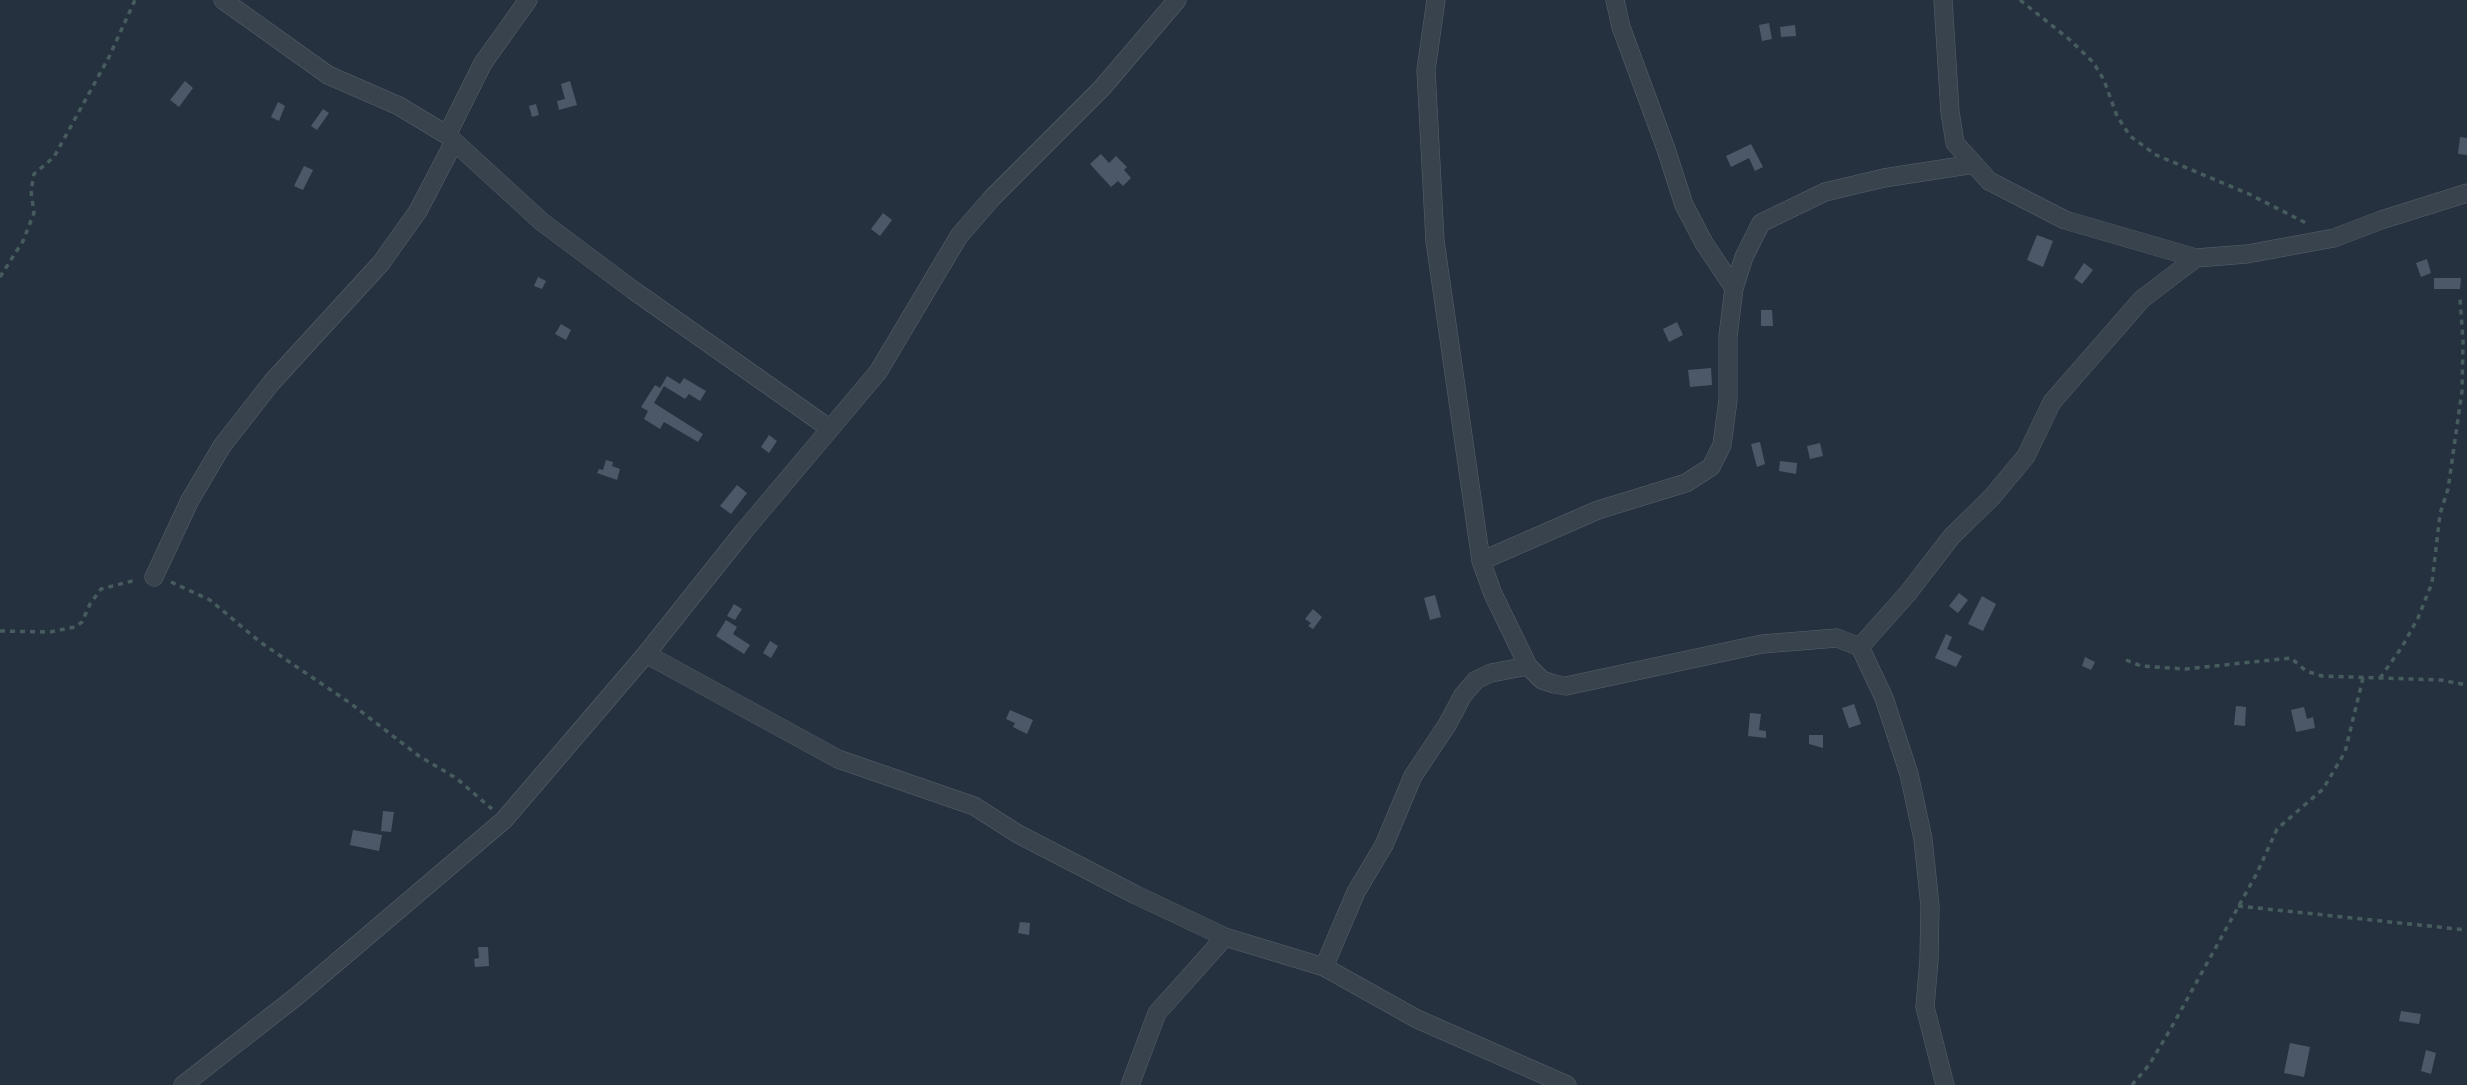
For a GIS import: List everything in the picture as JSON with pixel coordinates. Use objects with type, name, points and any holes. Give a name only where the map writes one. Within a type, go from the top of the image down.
[{"type":"street","points":[[223,0],[328,75],[399,106],[451,138],[542,222],[633,290],[829,428]]},
{"type":"street","points":[[154,577],[190,500],[222,446],[272,382],[381,263],[418,211],[483,63],[528,0]]},
{"type":"street","points":[[183,1085],[296,996],[504,820],[646,654],[829,428],[878,372],[959,236],[992,198],[1102,88],[1177,0]]},
{"type":"street","points":[[1436,0],[1426,70],[1435,241],[1481,561],[1493,594],[1528,666],[1542,680],[1566,686],[1762,644],[1838,638],[1860,647],[1874,673],[1888,710],[1909,774],[1923,839],[1930,906],[1930,960],[1925,1007],[1945,1085]]},
{"type":"street","points":[[1615,0],[1621,27],[1684,205],[1704,243],[1734,288]]},
{"type":"street","points":[[1943,0],[1950,112],[1955,143],[1989,181],[2065,220],[2196,258],[2247,254],[2334,238],[2467,193]]},
{"type":"street","points":[[1481,561],[1598,510],[1686,483],[1711,467],[1722,445],[1728,400],[1728,336],[1734,288],[1744,257],[1761,223],[1825,192],[1884,178],[1974,164]]},
{"type":"street","points":[[1860,647],[1908,593],[1952,536],[1992,497],[2026,456],[2052,402],[2142,299],[2196,258]]},
{"type":"street","points":[[646,654],[838,760],[974,806],[1018,834],[1225,937],[1324,967],[1417,1019],[1567,1085]]},
{"type":"street","points":[[1324,967],[1356,892],[1384,845],[1413,776],[1447,725],[1463,695],[1476,680],[1491,673],[1528,666]]},
{"type":"street","points":[[1130,1085],[1157,1013],[1225,937]]},
{"type":"path","points":[[0,277],[23,241],[34,213],[31,191],[34,174],[54,157],[109,57],[135,0]]},
{"type":"path","points":[[2020,0],[2093,62],[2104,80],[2117,116],[2130,136],[2156,155],[2249,194],[2334,238]]},
{"type":"path","points":[[2380,678],[2418,618],[2432,583],[2440,514],[2448,489],[2462,391],[2460,298]]},
{"type":"path","points":[[0,631],[50,632],[75,627],[82,622],[101,589],[121,582],[154,577],[180,584],[209,600],[260,642],[350,703],[419,756],[456,778],[504,820]]},
{"type":"path","points":[[2126,660],[2153,667],[2185,669],[2291,658],[2306,671],[2322,676],[2441,680],[2467,685]]},
{"type":"path","points":[[2132,1085],[2149,1065],[2170,1030],[2277,829],[2323,789],[2345,752],[2363,678]]},
{"type":"path","points":[[2238,906],[2467,930]]},
{"type":"building","points":[[1769,23],[1772,39],[1762,41],[1759,25]]},
{"type":"building","points":[[1795,25],[1796,36],[1781,37],[1780,27]]},
{"type":"building","points":[[185,81],[193,88],[179,107],[170,100]]},
{"type":"building","points":[[570,81],[577,105],[559,110],[557,101],[565,99],[561,84]]},
{"type":"building","points":[[278,102],[285,106],[279,121],[271,117]]},
{"type":"building","points":[[536,104],[539,115],[532,117],[529,106]]},
{"type":"building","points":[[323,109],[329,113],[317,130],[311,126]]},
{"type":"building","points":[[2460,137],[2467,138],[2467,155],[2458,154]]},
{"type":"building","points":[[1751,144],[1763,167],[1755,171],[1749,158],[1731,167],[1726,156]]},
{"type":"building","points":[[1101,154],[1109,163],[1116,156],[1127,167],[1124,170],[1131,178],[1123,186],[1118,181],[1111,187],[1090,164]]},
{"type":"building","points":[[304,166],[313,170],[303,190],[294,186]]},
{"type":"building","points":[[883,213],[892,220],[880,236],[871,229]]},
{"type":"building","points":[[2037,235],[2053,241],[2043,267],[2027,260]]},
{"type":"building","points":[[2427,259],[2431,273],[2421,277],[2416,263]]},
{"type":"building","points":[[2084,263],[2093,270],[2082,284],[2074,278]]},
{"type":"building","points":[[538,277],[546,281],[542,289],[534,286]]},
{"type":"building","points":[[2434,278],[2461,278],[2460,289],[2434,289]]},
{"type":"building","points":[[1761,310],[1772,310],[1773,326],[1761,326]]},
{"type":"building","points":[[1677,322],[1683,335],[1669,342],[1663,329]]},
{"type":"building","points":[[561,324],[571,330],[566,340],[555,334]]},
{"type":"building","points":[[1711,368],[1712,385],[1690,387],[1688,370]]},
{"type":"building","points":[[667,376],[680,384],[684,378],[706,391],[700,401],[689,394],[685,399],[664,386],[654,403],[703,434],[698,442],[664,422],[660,429],[644,419],[648,411],[641,407],[655,385],[660,388]]},
{"type":"building","points":[[769,435],[777,441],[769,453],[761,447]]},
{"type":"building","points":[[1760,442],[1765,464],[1757,467],[1751,444]]},
{"type":"building","points":[[1820,443],[1823,456],[1810,459],[1807,446]]},
{"type":"building","points":[[606,460],[613,462],[612,466],[620,469],[617,480],[597,473],[599,469],[603,470]]},
{"type":"building","points":[[1780,461],[1797,463],[1796,474],[1779,471]]},
{"type":"building","points":[[737,485],[747,493],[731,514],[720,506]]},
{"type":"building","points":[[1959,593],[1968,600],[1958,613],[1949,606]]},
{"type":"building","points":[[1435,595],[1441,617],[1430,620],[1424,598]]},
{"type":"building","points":[[1982,596],[1996,604],[1983,631],[1968,624]]},
{"type":"building","points":[[734,604],[742,609],[735,620],[727,616]]},
{"type":"building","points":[[1313,609],[1322,617],[1313,629],[1308,626],[1311,623],[1305,619]]},
{"type":"building","points":[[726,620],[737,627],[733,634],[750,645],[744,654],[716,636]]},
{"type":"building","points":[[1946,634],[1952,637],[1947,649],[1962,656],[1956,667],[1935,658]]},
{"type":"building","points":[[770,641],[778,646],[771,658],[763,653]]},
{"type":"building","points":[[2085,657],[2095,662],[2091,670],[2082,666]]},
{"type":"building","points":[[1854,704],[1861,724],[1849,728],[1842,708]]},
{"type":"building","points":[[2236,706],[2246,707],[2245,726],[2234,725]]},
{"type":"building","points":[[2304,707],[2307,719],[2313,717],[2315,728],[2296,732],[2291,710]]},
{"type":"building","points":[[1010,710],[1033,720],[1027,734],[1013,727],[1015,723],[1006,719]]},
{"type":"building","points":[[1750,713],[1761,714],[1759,730],[1766,731],[1766,738],[1748,736]]},
{"type":"building","points":[[1809,735],[1823,735],[1823,748],[1809,744]]},
{"type":"building","points":[[383,811],[394,812],[391,832],[381,831]]},
{"type":"building","points":[[353,830],[382,835],[379,851],[350,845]]},
{"type":"building","points":[[1020,922],[1030,923],[1029,935],[1018,933]]},
{"type":"building","points":[[478,947],[488,947],[489,966],[475,967],[474,959],[479,958]]},
{"type":"building","points":[[2401,1011],[2421,1014],[2419,1024],[2399,1021]]},
{"type":"building","points":[[2290,1043],[2310,1047],[2304,1077],[2284,1073]]},
{"type":"building","points":[[2426,1050],[2436,1053],[2431,1074],[2421,1071]]}]
